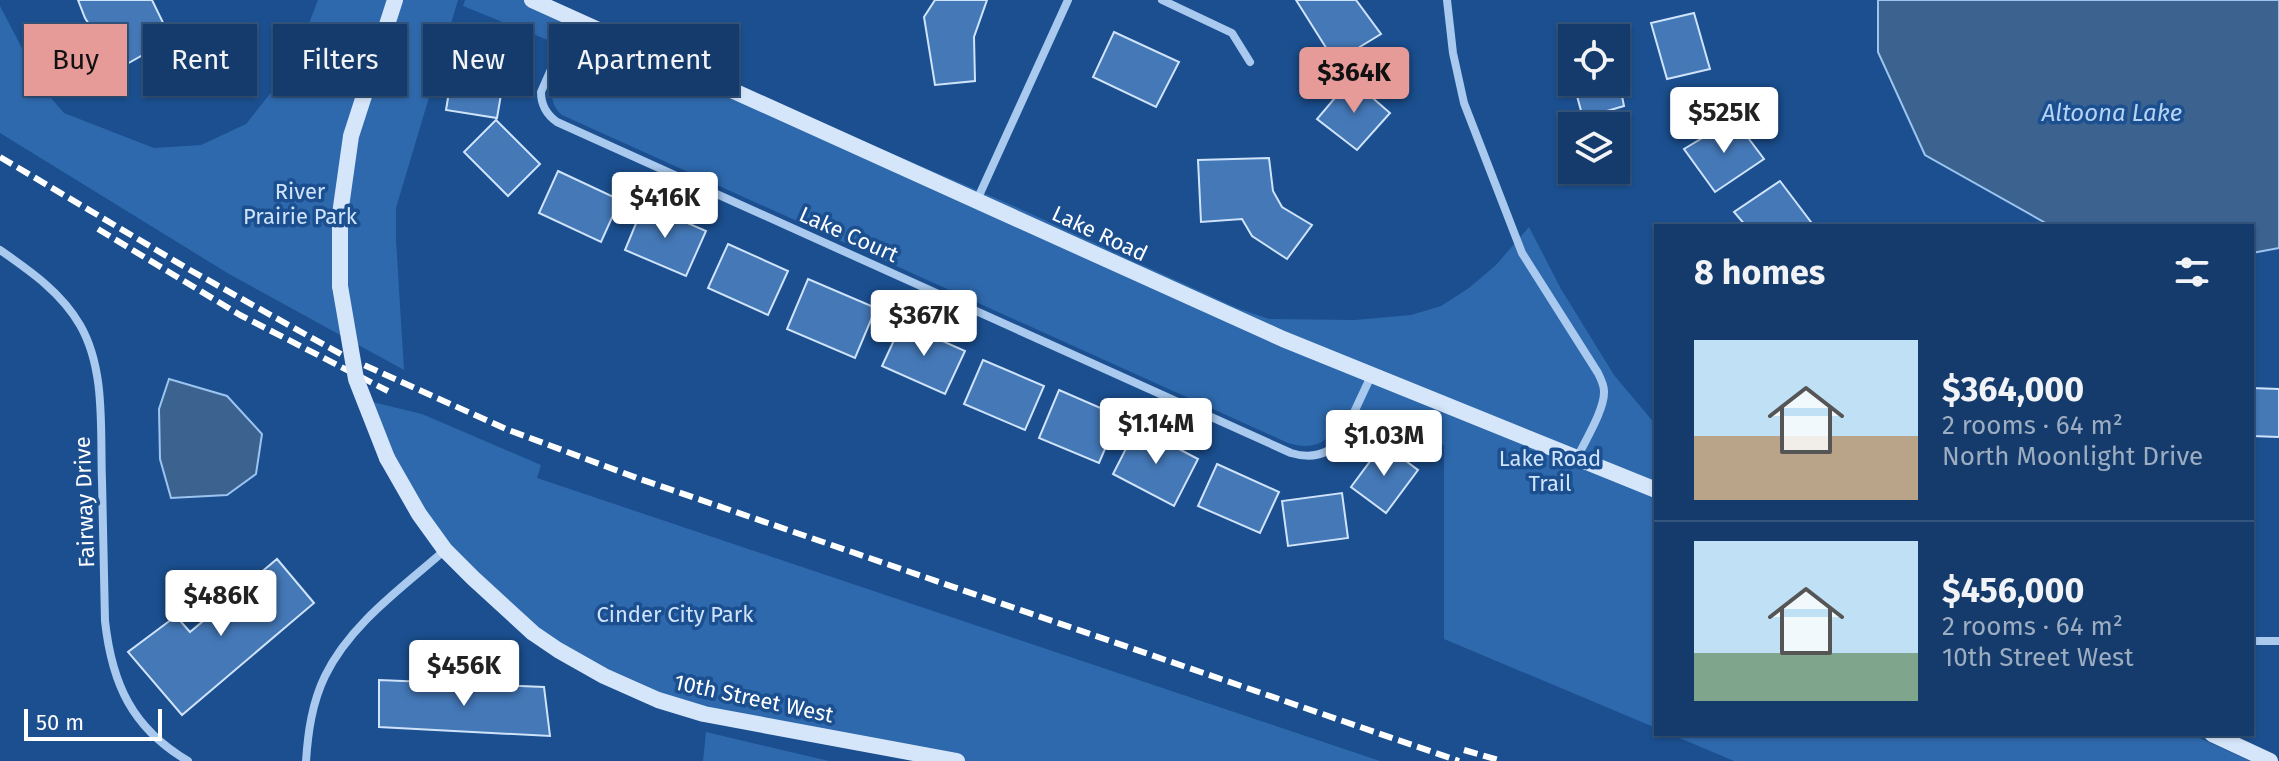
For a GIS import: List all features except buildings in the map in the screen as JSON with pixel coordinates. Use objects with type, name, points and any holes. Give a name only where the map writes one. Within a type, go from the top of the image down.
[{"type":"street","name":"10th Street West","points":[[395,0],[351,136],[340,214],[340,286],[356,379],[387,458],[419,514],[445,550],[533,633],[583,665],[642,693],[718,717],[957,761]]},
{"type":"street","name":"Lake Road","points":[[532,0],[1197,302],[1371,376],[1654,489]]},
{"type":"street","points":[[977,200],[1068,0]]},
{"type":"street","points":[[1162,0],[1232,33],[1250,62]]},
{"type":"street","points":[[1447,0],[1453,53],[1464,103],[1522,253],[1604,385],[1602,405],[1577,458]]},
{"type":"street","name":"Lake Court","points":[[573,19],[541,92],[545,109],[557,122],[1263,440],[1302,456],[1328,451],[1342,438],[1371,376]]},
{"type":"street","name":"Fairway Drive","points":[[0,250],[53,290],[69,307],[90,347],[99,395],[105,621],[111,660],[125,700],[141,722],[159,742],[188,761]]},
{"type":"street","points":[[306,761],[308,732],[315,703],[325,675],[344,646],[371,615],[445,550]]},
{"type":"street","points":[[2254,641],[2279,641]]},
{"type":"street","points":[[2216,736],[2270,761]]},
{"type":"green space","name":"River Prairie Park","points":[[318,0],[458,0],[451,24],[423,24],[423,96],[429,96],[396,208],[404,370],[229,274],[0,133],[0,6],[24,52],[24,96],[49,96],[64,113],[154,148],[201,145],[246,124],[273,90],[273,96],[407,96],[407,24],[309,24]]},
{"type":"green space","name":"Lake Road Trail","points":[[465,0],[534,0],[590,24],[549,24],[549,41],[533,34],[533,24],[508,24],[463,6]]},
{"type":"green space","name":"Lake Road Trail","points":[[739,88],[1007,203],[1237,308],[1269,319],[1355,320],[1411,315],[1441,306],[1496,265],[1529,227],[1561,289],[1614,375],[1654,423],[1654,727],[1444,639],[1444,445],[1366,414],[1345,410],[1336,428],[1324,440],[1309,446],[1288,443],[562,115],[553,96],[739,96]]},
{"type":"green space","name":"Cinder City Park","points":[[364,400],[422,414],[541,465],[537,478],[1380,761],[958,761],[642,693],[550,645],[445,550]]},
{"type":"green space","points":[[706,732],[829,761],[703,761]]},
{"type":"green space","points":[[1675,736],[2195,736],[2250,761],[1734,761]]},
{"type":"water","name":"Altoona Lake","points":[[1878,0],[2279,0],[2279,248],[2254,253],[2254,224],[2047,224],[1925,155],[1878,52]]},
{"type":"water","points":[[169,379],[227,396],[262,434],[256,474],[227,495],[171,498],[160,459],[159,409]]},
{"type":"railway","points":[[0,157],[190,270],[346,357],[506,429],[637,478],[1459,761]]},
{"type":"railway","points":[[98,229],[240,315],[388,391]]},
{"type":"railway","points":[[1464,750],[1502,761]]}]
